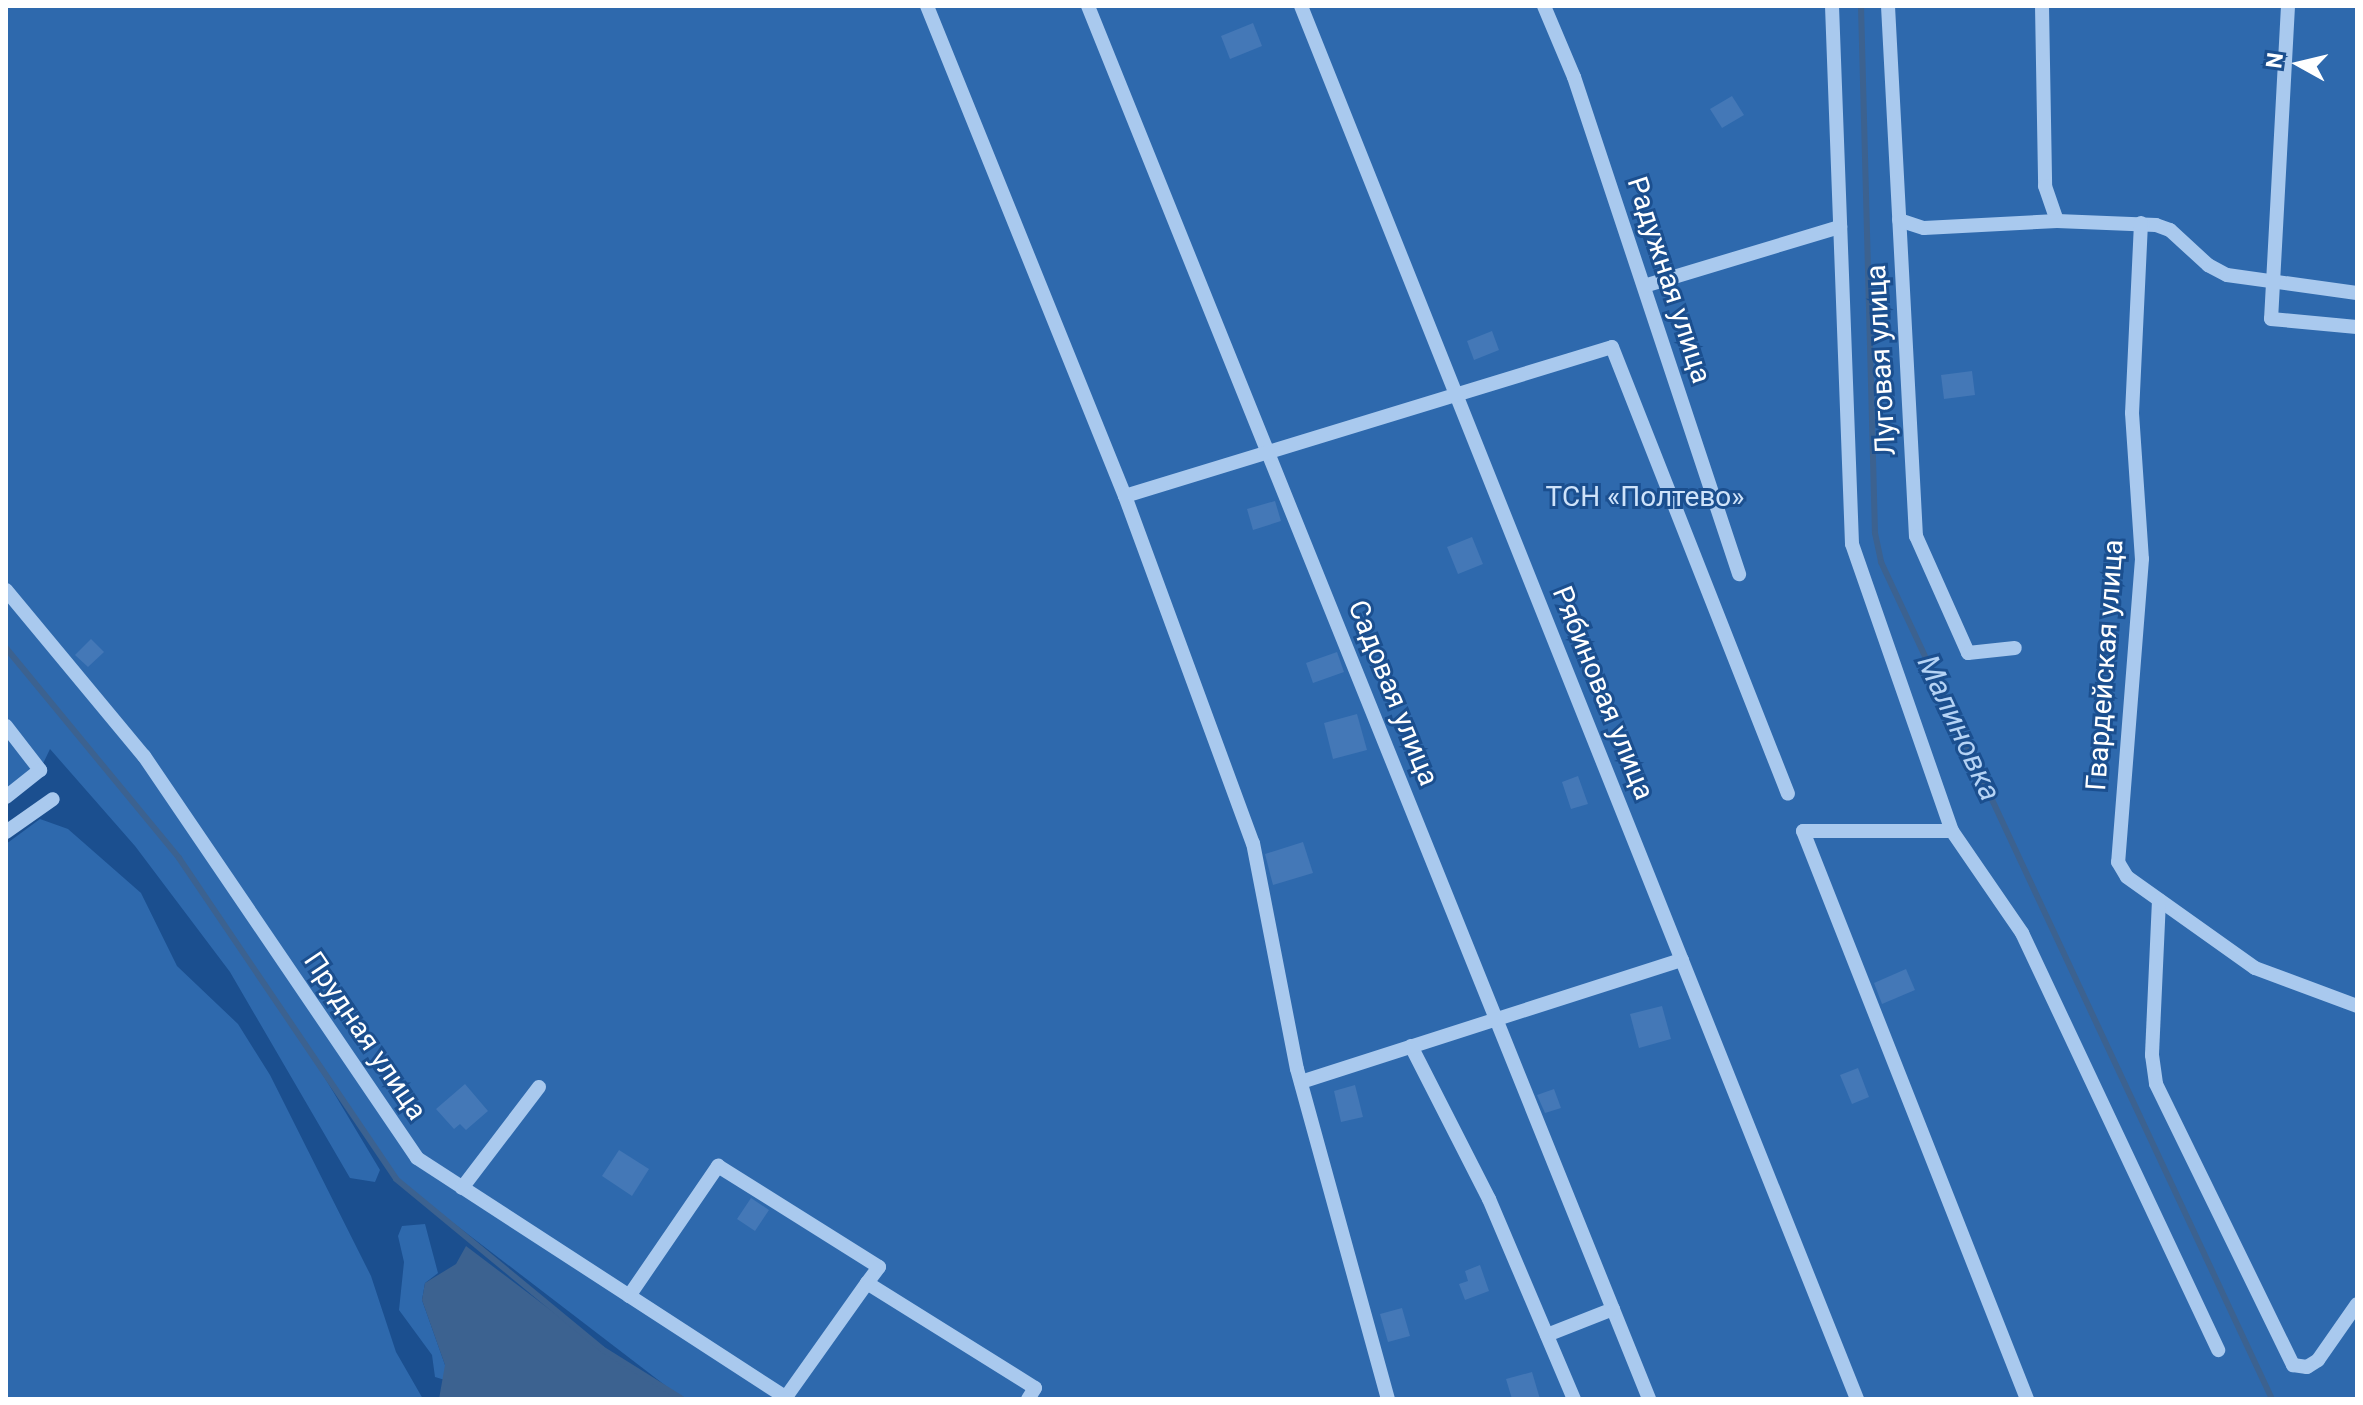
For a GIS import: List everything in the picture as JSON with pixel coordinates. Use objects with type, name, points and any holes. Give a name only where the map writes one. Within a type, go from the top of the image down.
[{"type":"street","points":[[927,6],[1125,496],[1253,843],[1301,1082],[1388,1399]]},
{"type":"street","name":"Садовая улица","points":[[1088,6],[1649,1399]]},
{"type":"street","name":"Рябиновая улица","points":[[1301,6],[1857,1399]]},
{"type":"street","name":"Радужная улица","points":[[1544,6],[1574,77],[1739,574]]},
{"type":"street","points":[[1832,6],[1852,544],[1952,831],[2022,933],[2218,1350]]},
{"type":"street","name":"Луговая улица","points":[[1888,6],[1916,536],[1968,653],[2015,648]]},
{"type":"street","points":[[2042,6],[2045,186],[2057,221]]},
{"type":"street","points":[[2288,6],[2271,319],[2357,327]]},
{"type":"street","points":[[1899,220],[1924,228],[2057,221],[2141,223],[2170,230],[2208,265],[2227,275],[2273,285],[2357,293]]},
{"type":"street","name":"Гвардейская улица","points":[[2141,223],[2132,413],[2142,559],[2118,862],[2127,877],[2271,977],[2357,1006]]},
{"type":"street","points":[[1644,286],[1840,227]]},
{"type":"street","points":[[1125,496],[1612,347],[1788,794]]},
{"type":"street","name":"Прудная улица","points":[[6,590],[144,756],[417,1158],[787,1398]]},
{"type":"street","points":[[6,726],[40,770],[6,797]]},
{"type":"street","points":[[6,832],[53,799]]},
{"type":"street","points":[[1952,831],[1803,831],[2027,1399]]},
{"type":"street","points":[[2159,900],[2152,1055],[2156,1084],[2293,1365],[2307,1367],[2318,1360],[2357,1304]]},
{"type":"street","points":[[1301,1082],[1682,960]]},
{"type":"street","points":[[1411,1046],[1489,1199],[1574,1399]]},
{"type":"street","points":[[462,1188],[539,1087]]},
{"type":"street","points":[[629,1296],[718,1166],[879,1267],[787,1398]]},
{"type":"street","points":[[867,1283],[1035,1388],[1028,1399]]},
{"type":"street","points":[[1547,1335],[1613,1309]]},
{"type":"green space","name":"ТСН «Полтево»","points":[[6,6],[2357,6],[2357,1399],[683,1399],[396,1179],[304,1043],[380,1170],[375,1182],[350,1178],[230,972],[135,846],[50,749],[40,770],[6,797]]},
{"type":"green space","points":[[40,819],[68,829],[141,893],[177,966],[238,1024],[270,1075],[371,1276],[396,1352],[423,1399],[6,1399],[6,844]]},
{"type":"green space","points":[[425,1224],[438,1273],[425,1283],[422,1300],[445,1365],[445,1380],[435,1377],[432,1355],[399,1310],[404,1262],[398,1236],[402,1226]]},
{"type":"shaded area","points":[[466,1246],[602,1349],[682,1399],[439,1399],[445,1365],[422,1300],[425,1283],[456,1264]]},
{"type":"building","points":[[1253,23],[1262,46],[1230,59],[1221,36]]},
{"type":"building","points":[[1732,96],[1744,115],[1722,128],[1710,109]]},
{"type":"building","points":[[1492,331],[1499,350],[1474,360],[1467,341]]},
{"type":"building","points":[[1972,371],[1975,395],[1944,399],[1941,375]]},
{"type":"building","points":[[1275,501],[1281,521],[1253,530],[1247,509]]},
{"type":"building","points":[[1472,537],[1483,564],[1458,574],[1447,547]]},
{"type":"building","points":[[91,639],[104,652],[88,667],[75,655]]},
{"type":"building","points":[[1337,652],[1344,672],[1313,683],[1306,663]]},
{"type":"building","points":[[1357,714],[1367,750],[1333,759],[1324,723]]},
{"type":"building","points":[[1578,776],[1588,804],[1571,809],[1562,782]]},
{"type":"building","points":[[1303,842],[1313,873],[1273,885],[1265,854]]},
{"type":"building","points":[[1906,969],[1915,990],[1882,1004],[1874,983]]},
{"type":"building","points":[[1662,1006],[1671,1039],[1639,1048],[1630,1014]]},
{"type":"building","points":[[1858,1068],[1869,1097],[1852,1104],[1840,1075]]},
{"type":"building","points":[[465,1084],[488,1111],[466,1130],[460,1124],[454,1129],[436,1109]]},
{"type":"building","points":[[1355,1085],[1363,1117],[1341,1122],[1334,1091]]},
{"type":"building","points":[[1554,1089],[1561,1108],[1545,1113],[1537,1095]]},
{"type":"building","points":[[619,1150],[649,1169],[632,1196],[602,1176]]},
{"type":"building","points":[[751,1198],[769,1210],[755,1231],[737,1219]]},
{"type":"building","points":[[1480,1265],[1489,1291],[1465,1300],[1459,1284],[1468,1281],[1465,1271]]},
{"type":"building","points":[[1402,1308],[1410,1336],[1388,1342],[1380,1314]]},
{"type":"building","points":[[1532,1372],[1540,1399],[1512,1399],[1506,1379]]},
{"type":"waterway","name":"Малиновка","points":[[1861,6],[1875,533],[1881,562],[2272,1399]]},
{"type":"waterway","points":[[6,648],[179,858],[396,1179],[602,1349],[682,1399]]}]
